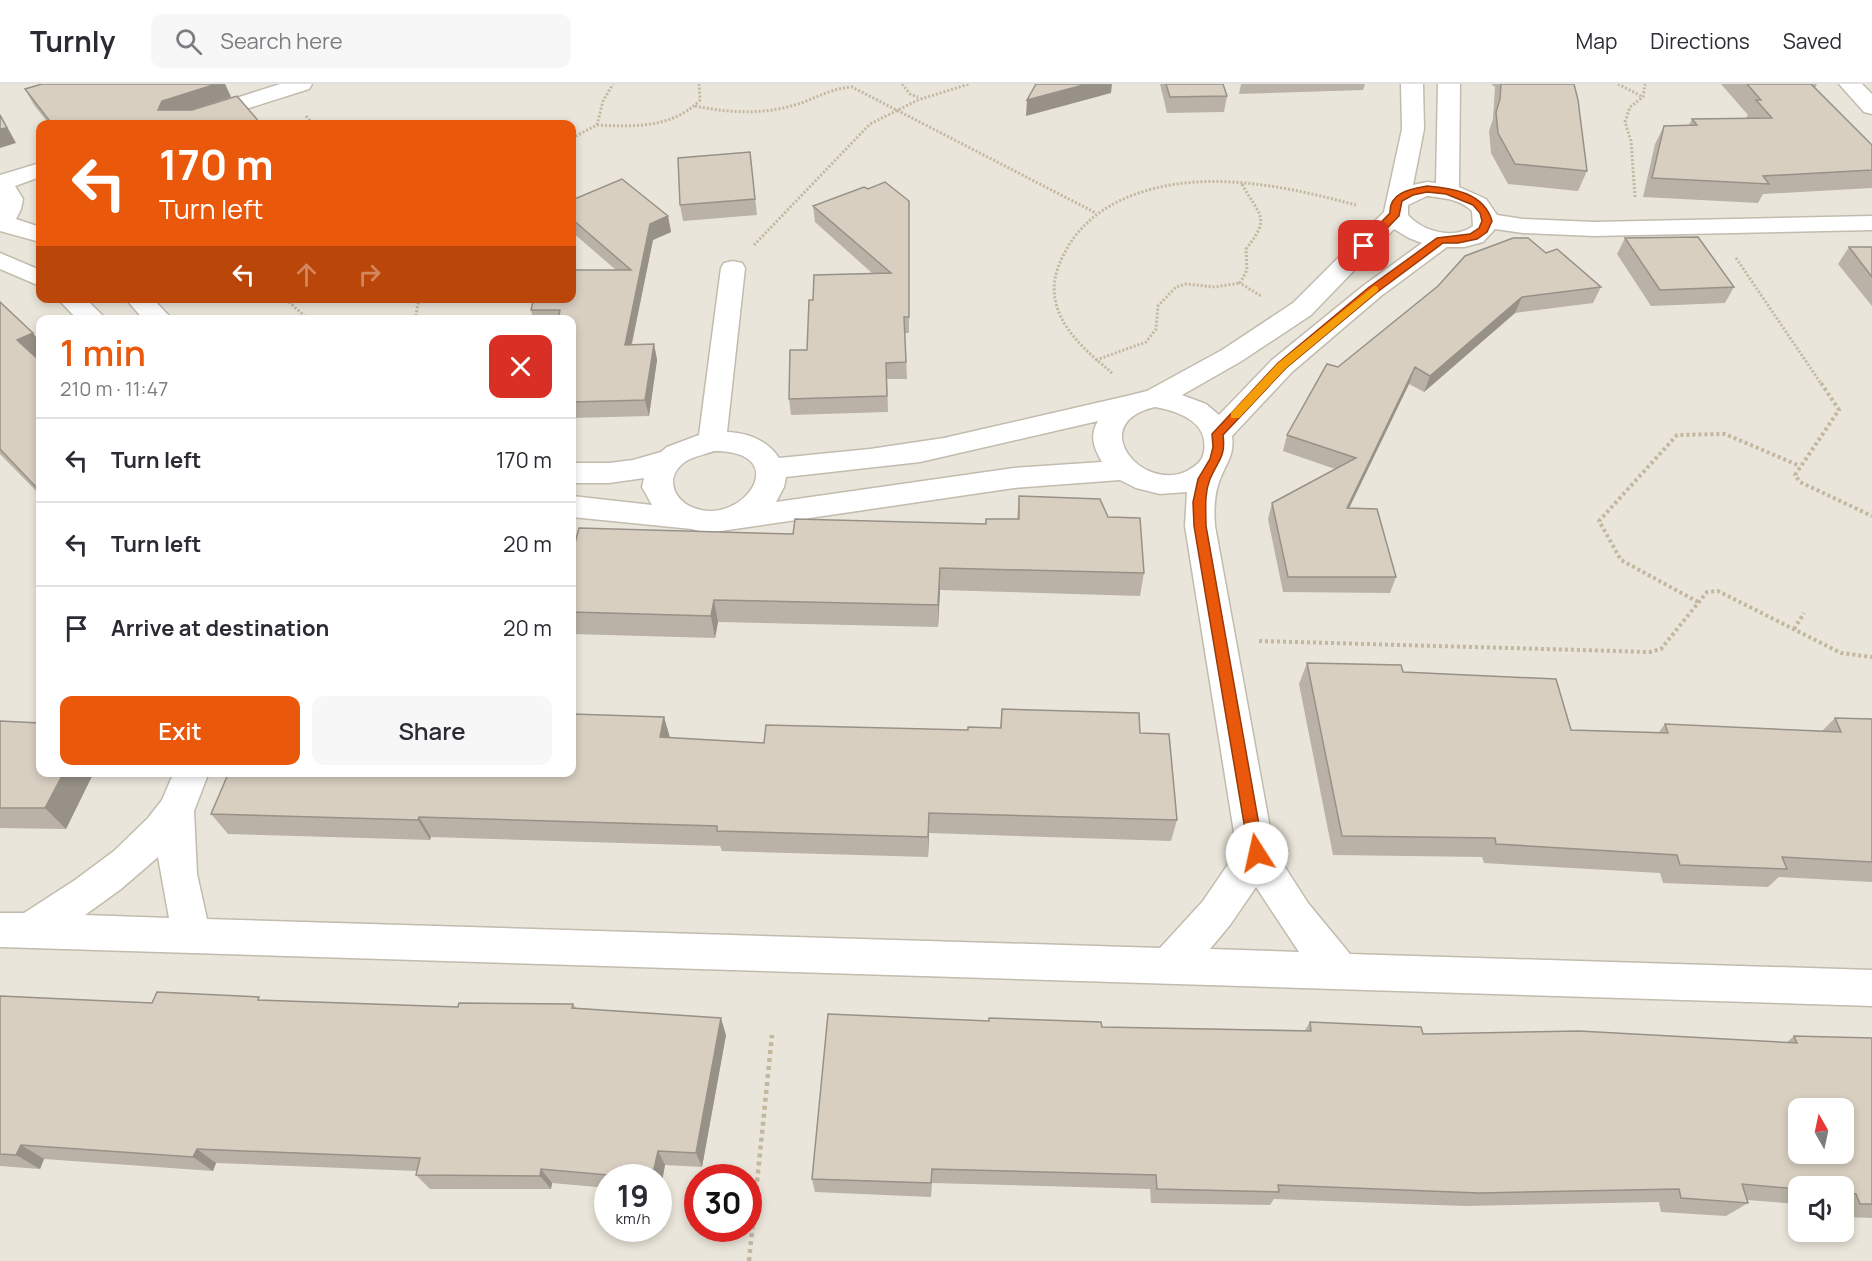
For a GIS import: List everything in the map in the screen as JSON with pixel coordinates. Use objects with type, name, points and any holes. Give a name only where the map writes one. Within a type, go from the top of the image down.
[{"type":"street","points":[[190,120],[301,84]]},
{"type":"street","points":[[1124,470],[1108,447],[1107,434],[1114,418],[1142,401],[1231,356],[1302,309],[1397,207],[1410,192],[1427,189],[1448,191],[1476,203],[1485,212],[1487,221],[1483,230],[1473,237],[1441,240],[1411,230],[1401,222],[1397,207],[1413,129],[1412,84]]},
{"type":"street","points":[[1448,191],[1449,84]]},
{"type":"street","points":[[1850,84],[1872,107]]},
{"type":"street","points":[[0,185],[36,172]]},
{"type":"street","points":[[0,185],[9,191],[12,197],[9,212],[1,223],[36,234]]},
{"type":"street","points":[[1487,221],[1559,228],[1872,223]]},
{"type":"street","points":[[1217,434],[1282,366],[1372,291],[1441,240]]},
{"type":"street","points":[[0,260],[36,277]]},
{"type":"street","points":[[712,441],[733,268]]},
{"type":"street","points":[[75,303],[88,315]]},
{"type":"street","points":[[142,303],[155,315]]},
{"type":"street","points":[[772,468],[810,466],[920,452],[1142,401],[1176,401],[1195,409],[1209,420],[1217,434],[1219,447],[1216,459],[1204,479],[1199,502],[1200,526],[1257,853],[1278,894],[1306,933],[1341,972]]},
{"type":"street","points":[[712,441],[728,441],[749,447],[766,458],[772,468],[772,481],[767,494],[740,514],[712,520],[684,517],[669,509],[660,498],[656,485],[659,472],[680,450],[712,441]]},
{"type":"street","points":[[576,473],[621,474],[668,460]]},
{"type":"street","points":[[1154,483],[1186,482],[1210,469]]},
{"type":"street","points":[[576,507],[712,520],[1014,478],[1124,470],[1154,483],[1184,507],[1200,526]]},
{"type":"street","points":[[15,931],[87,894],[136,853],[176,810],[190,777]]},
{"type":"street","points":[[176,810],[176,863],[180,894],[193,936]]},
{"type":"street","points":[[1168,966],[1204,931],[1234,893],[1257,853]]},
{"type":"street","points":[[15,931],[1872,988]]},
{"type":"path","points":[[597,125],[603,101],[614,84]]},
{"type":"path","points":[[576,136],[597,125],[617,126],[657,122],[676,117],[695,106],[700,100],[699,84]]},
{"type":"path","points":[[902,84],[910,94],[919,97]]},
{"type":"path","points":[[733,268],[861,133],[893,109],[919,97],[969,84]]},
{"type":"path","points":[[1618,84],[1643,97]]},
{"type":"path","points":[[1636,228],[1631,141],[1625,122],[1630,107],[1643,97],[1645,84]]},
{"type":"path","points":[[695,106],[728,112],[763,111],[796,105],[831,89],[852,87],[1096,213]]},
{"type":"path","points":[[1142,401],[1096,360],[1069,332],[1061,318],[1054,291],[1058,265],[1072,238],[1096,213],[1120,199],[1148,189],[1190,183],[1242,184],[1397,207]]},
{"type":"path","points":[[1240,283],[1247,270],[1246,249],[1258,235],[1262,219],[1260,210],[1246,193],[1242,184]]},
{"type":"path","points":[[1714,226],[1839,410],[1795,475],[1800,482],[1872,516]]},
{"type":"path","points":[[1096,360],[1146,342],[1151,338],[1159,325],[1156,309],[1173,288],[1181,284],[1206,287],[1240,283],[1293,315]]},
{"type":"path","points":[[293,303],[304,315]]},
{"type":"path","points":[[1698,602],[1621,560],[1599,521],[1677,435],[1725,434],[1800,466]]},
{"type":"path","points":[[1220,640],[1650,652],[1661,649],[1707,592],[1718,591],[1841,653],[1872,657]]},
{"type":"path","points":[[1794,629],[1804,613]]},
{"type":"path","points":[[749,1261],[772,1035]]},
{"type":"shaded area","points":[[0,84],[1872,84],[1872,1261],[0,1261]]},
{"type":"building","points":[[42,84],[216,84],[162,101],[158,110],[192,110],[237,96],[258,120],[49,120],[25,89]]},
{"type":"building","points":[[1036,84],[1087,84],[1027,100]]},
{"type":"building","points":[[1166,84],[1223,84],[1227,96],[1170,97]]},
{"type":"building","points":[[1501,84],[1574,84],[1587,171],[1515,164],[1498,133],[1496,112]]},
{"type":"building","points":[[1747,84],[1811,84],[1872,145],[1872,170],[1763,176],[1769,184],[1652,178],[1664,126],[1697,125],[1692,119],[1772,118],[1756,100],[1761,100]]},
{"type":"building","points":[[0,115],[7,128],[0,129]]},
{"type":"building","points":[[750,152],[755,199],[680,205],[678,158]]},
{"type":"building","points":[[622,179],[668,216],[650,224],[625,345],[654,344],[645,400],[576,402],[576,315],[559,315],[560,310],[531,310],[533,303],[576,303],[576,270],[631,270],[576,222],[576,198]]},
{"type":"building","points":[[885,182],[909,201],[909,317],[904,317],[906,362],[886,363],[887,396],[789,399],[790,350],[807,350],[809,300],[813,300],[814,275],[891,273],[813,206],[864,187],[868,189]]},
{"type":"building","points":[[1698,237],[1734,287],[1660,290],[1625,238]]},
{"type":"building","points":[[1513,238],[1528,238],[1546,253],[1557,249],[1601,287],[1522,297],[1430,376],[1415,367],[1347,508],[1377,509],[1396,577],[1288,577],[1272,503],[1356,458],[1287,435],[1327,364],[1338,367],[1438,286],[1465,256]]},
{"type":"building","points":[[1849,247],[1872,247],[1872,277]]},
{"type":"building","points":[[0,302],[33,333],[17,340],[36,357],[36,487],[0,449]]},
{"type":"building","points":[[1019,496],[1100,499],[1108,517],[1140,518],[1144,573],[940,568],[938,605],[714,600],[711,616],[576,612],[576,539],[579,528],[793,534],[795,519],[986,524],[986,519],[1019,519]]},
{"type":"building","points":[[1307,663],[1401,665],[1403,672],[1556,679],[1571,730],[1668,733],[1665,724],[1841,732],[1835,718],[1872,719],[1872,862],[1782,857],[1787,869],[1680,865],[1677,855],[1496,844],[1495,838],[1342,836]]},
{"type":"building","points":[[1002,709],[1139,713],[1140,733],[1169,734],[1177,820],[929,813],[928,837],[717,831],[717,826],[419,817],[418,820],[211,814],[227,777],[576,777],[576,714],[664,717],[660,737],[764,743],[766,725],[968,730],[968,727],[1001,728]]},
{"type":"building","points":[[0,721],[36,723],[36,777],[61,777],[45,808],[0,808]]},
{"type":"building","points":[[157,992],[259,997],[258,1000],[458,1007],[459,1003],[573,1004],[572,1008],[721,1018],[696,1153],[658,1151],[655,1164],[594,1164],[594,1174],[541,1169],[540,1176],[416,1175],[420,1158],[197,1149],[193,1157],[21,1145],[16,1155],[0,1154],[0,996],[152,1003]]},
{"type":"building","points":[[828,1014],[989,1021],[989,1018],[1101,1022],[1102,1027],[1311,1031],[1310,1022],[1421,1027],[1423,1034],[1579,1031],[1797,1043],[1794,1036],[1872,1038],[1872,1204],[1860,1204],[1854,1194],[1854,1176],[1788,1176],[1788,1188],[1742,1184],[1748,1203],[1681,1198],[1679,1189],[1479,1193],[1278,1185],[1279,1192],[1157,1189],[1156,1175],[932,1169],[931,1183],[812,1179]]},
{"type":"slow traffic","points":[[1235,416],[1282,366],[1374,289]]},
{"type":"route","points":[[1257,853],[1200,526],[1199,502],[1204,479],[1216,459],[1219,447],[1217,434],[1282,366],[1372,291],[1441,240],[1473,237],[1483,230],[1487,221],[1485,212],[1476,203],[1448,191],[1427,189],[1410,192],[1398,200],[1395,214],[1364,246]]}]
